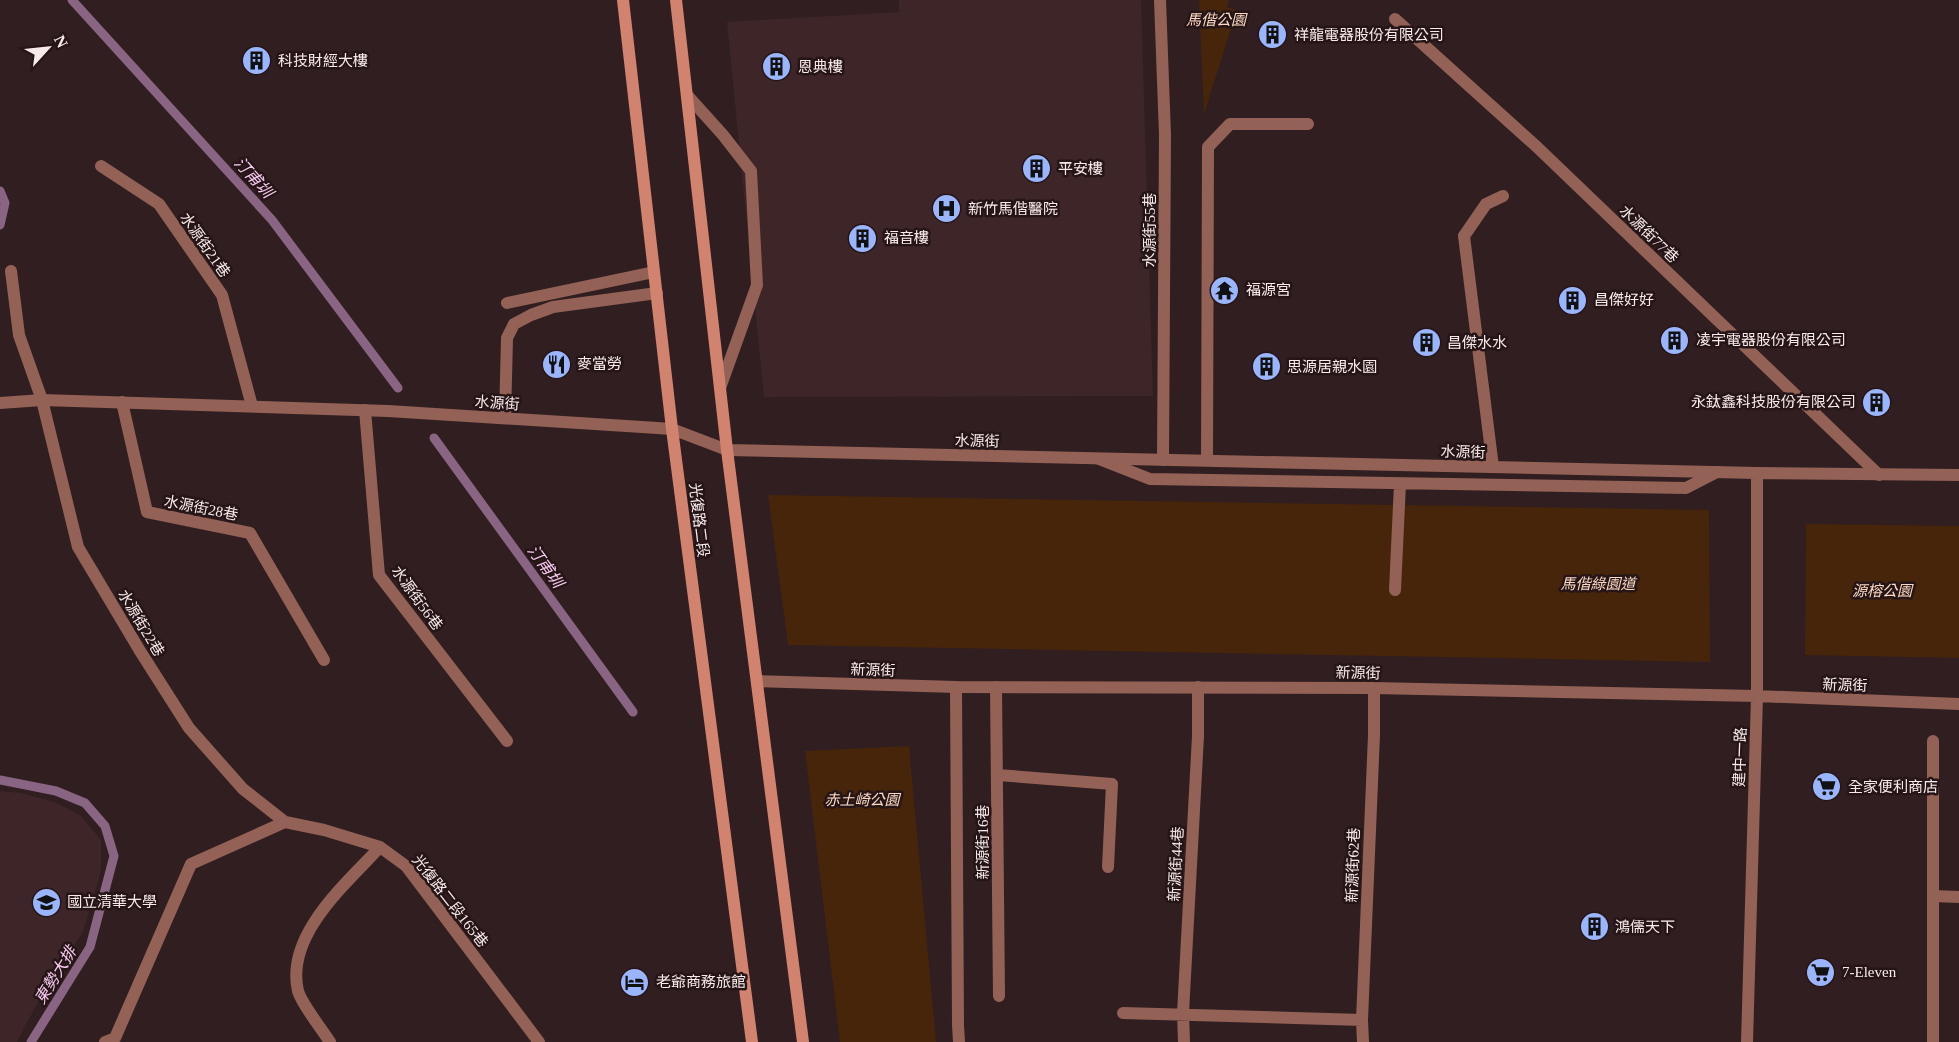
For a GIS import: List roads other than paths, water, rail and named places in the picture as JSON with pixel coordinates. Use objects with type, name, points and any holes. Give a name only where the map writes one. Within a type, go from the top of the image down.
[{"type":"main road","name":"光復路二段","points":[[623,0],[672,429],[752,1042]]},
{"type":"main road","points":[[676,0],[727,450],[803,1042]]},
{"type":"street","name":"水源街55巷","points":[[1160,0],[1165,135],[1163,460]]},
{"type":"street","name":"水源街77巷","points":[[1395,19],[1538,147],[1879,475]]},
{"type":"street","points":[[687,96],[723,135],[751,171],[757,285],[720,388]]},
{"type":"street","points":[[1207,460],[1208,147],[1230,124],[1308,124]]},
{"type":"street","name":"水源街21巷","points":[[101,166],[159,204],[222,295],[252,406]]},
{"type":"street","points":[[1493,467],[1464,236],[1486,204],[1503,196]]},
{"type":"street","name":"水源街22巷","points":[[11,271],[19,335],[42,400],[78,547],[189,728],[243,789],[285,822]]},
{"type":"street","points":[[507,303],[654,272]]},
{"type":"street","points":[[505,418],[507,338],[514,324],[553,307],[657,293]]},
{"type":"street","name":"水源街","points":[[0,403],[42,400],[122,402],[365,410],[505,418],[672,429],[727,450],[1959,476]]},
{"type":"street","name":"水源街28巷","points":[[122,402],[147,512],[250,533],[324,660]]},
{"type":"street","name":"水源街56巷","points":[[365,410],[379,575],[507,741]]},
{"type":"street","points":[[1098,458],[1150,479],[1686,488],[1717,472]]},
{"type":"street","name":"建中一路","points":[[1747,1042],[1757,696],[1757,473]]},
{"type":"street","points":[[1395,590],[1400,484]]},
{"type":"street","name":"新源街","points":[[758,681],[956,687],[1374,688],[1757,696],[1959,704]]},
{"type":"street","points":[[956,687],[959,1042]]},
{"type":"street","name":"新源街16巷","points":[[996,687],[999,996]]},
{"type":"street","name":"新源街44巷","points":[[1184,1042],[1183,1013],[1198,736],[1198,687]]},
{"type":"street","name":"新源街62巷","points":[[1363,1042],[1374,688]]},
{"type":"street","points":[[1933,741],[1933,1042]]},
{"type":"street","points":[[998,775],[1112,784],[1108,867]]},
{"type":"street","points":[[105,1042],[115,1038],[191,864],[285,822]]},
{"type":"street","name":"光復路二段165巷","points":[[285,822],[324,830],[380,848],[406,866],[539,1042]]},
{"type":"street","points":[[330,1042],[299,993],[295,969],[316,917],[380,848]]},
{"type":"street","points":[[1933,896],[1959,897]]},
{"type":"street","points":[[1123,1013],[1362,1020]]},
{"type":"waterway","name":"汀甫圳","points":[[72,0],[272,220],[398,388]]},
{"type":"waterway","name":"東勢大排","points":[[0,191],[5,203],[0,225]]},
{"type":"waterway","name":"汀甫圳","points":[[434,438],[633,712]]},
{"type":"waterway","name":"東勢大排","points":[[0,780],[56,791],[85,803],[105,826],[114,856],[90,947],[31,1042]]},
{"type":"place","name":"祥龍電器股份有限公司","points":[[1273,35]]},
{"type":"place","name":"科技財經大樓","points":[[257,61]]},
{"type":"place","name":"恩典樓","points":[[777,67]]},
{"type":"place","name":"平安樓","points":[[1037,169]]},
{"type":"place","name":"新竹馬偕醫院","points":[[947,209]]},
{"type":"place","name":"福音樓","points":[[863,238]]},
{"type":"place","name":"福源宮","points":[[1225,290]]},
{"type":"place","name":"昌傑好好","points":[[1573,300]]},
{"type":"place","name":"凌宇電器股份有限公司","points":[[1675,340]]},
{"type":"place","name":"昌傑水水","points":[[1426,343]]},
{"type":"place","name":"麥當勞","points":[[556,364]]},
{"type":"place","name":"思源居親水園","points":[[1266,367]]},
{"type":"place","name":"永鈦鑫科技股份有限公司","points":[[1877,402]]},
{"type":"place","name":"全家便利商店","points":[[1827,787]]},
{"type":"place","name":"國立清華大學","points":[[46,902]]},
{"type":"place","name":"鴻儒天下","points":[[1594,927]]},
{"type":"place","name":"7-Eleven","points":[[1821,972]]},
{"type":"place","name":"老爺商務旅館","points":[[635,982]]},
{"type":"park label","name":"馬偕公園","points":[[1216,20]]},
{"type":"park label","name":"馬偕綠園道","points":[[1598,584]]},
{"type":"park label","name":"源榕公園","points":[[1882,591]]},
{"type":"park label","name":"赤土崎公園","points":[[862,800]]}]
